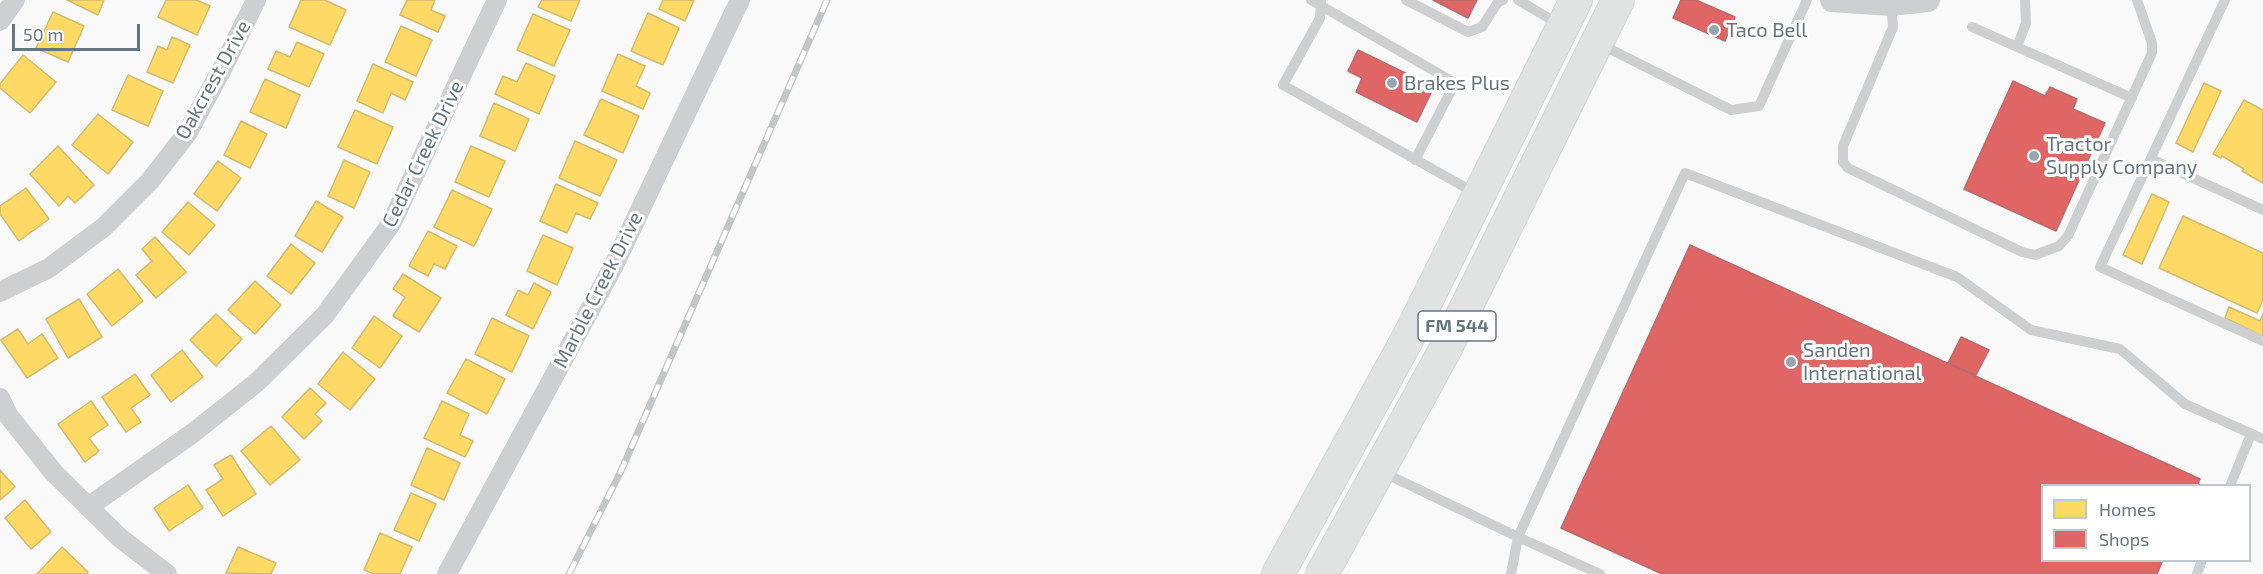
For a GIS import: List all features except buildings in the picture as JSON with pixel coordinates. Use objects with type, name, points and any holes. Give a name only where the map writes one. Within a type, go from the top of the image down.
[{"type":"main road","name":"FM 544","points":[[1322,574],[1446,348],[1618,0]]},
{"type":"main road","name":"FM 544","points":[[1278,574],[1408,338],[1569,13]]},
{"type":"main road","points":[[1344,456],[1380,471]]},
{"type":"street","points":[[0,21],[15,0]]},
{"type":"street","name":"Oakcrest Drive","points":[[0,292],[49,268],[104,226],[150,181],[188,132],[256,0]]},
{"type":"street","name":"Cedar Creek Drive","points":[[88,507],[193,433],[256,383],[325,315],[391,224],[496,0]]},
{"type":"street","name":"Marble Creek Drive","points":[[447,574],[614,265],[740,0]]},
{"type":"street","points":[[1832,0],[1891,4],[1928,0]]},
{"type":"street","points":[[0,398],[8,415],[54,473],[120,538],[167,574]]},
{"type":"lane","points":[[1406,0],[1468,32],[1482,27],[1498,2],[1503,0]]},
{"type":"lane","points":[[1518,0],[1569,13]]},
{"type":"lane","points":[[1598,43],[1731,110],[1759,106],[1807,0]]},
{"type":"lane","points":[[2017,47],[2026,23],[2025,0]]},
{"type":"lane","points":[[1891,4],[1893,27],[1844,147],[1843,162],[1848,168],[2022,252],[2035,255],[2059,246],[2068,236],[2152,52],[2152,43],[2137,0]]},
{"type":"lane","points":[[2225,0],[2100,267],[2263,341]]},
{"type":"lane","points":[[1317,2],[1455,83],[1415,160]]},
{"type":"lane","points":[[1317,2],[1320,18],[1283,85],[1480,196]]},
{"type":"lane","points":[[1972,27],[2132,98]]},
{"type":"lane","points":[[2151,159],[2263,210]]},
{"type":"lane","points":[[1511,574],[1518,537],[1685,173],[1957,277],[2031,330],[2120,350],[2185,404],[2263,439]]},
{"type":"lane","points":[[2231,484],[2251,434]]},
{"type":"lane","points":[[1380,471],[1600,574]]},
{"type":"railway","points":[[569,574],[621,471],[827,0]]},
{"type":"place","name":"Taco Bell","points":[[1714,30]]},
{"type":"place","name":"Brakes Plus","points":[[1392,83]]},
{"type":"place","name":"Tractor Supply Company","points":[[2034,156]]},
{"type":"place","name":"Sanden International","points":[[1791,362]]}]
